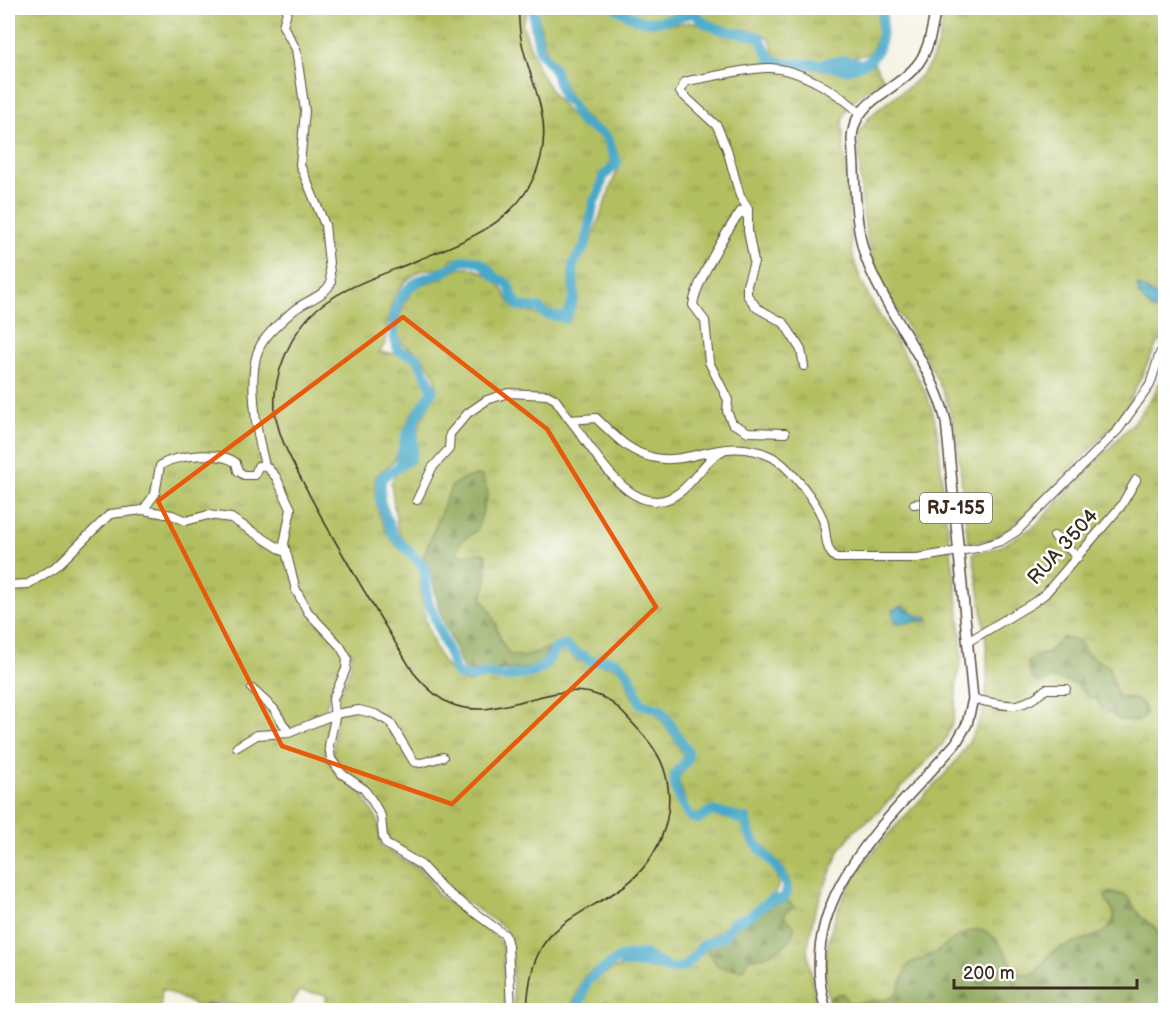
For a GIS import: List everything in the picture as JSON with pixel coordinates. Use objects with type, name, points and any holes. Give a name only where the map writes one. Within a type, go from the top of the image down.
[{"type":"main road","points":[[860,113],[916,67],[926,51],[936,8]]},
{"type":"main road","name":"RJ-155","points":[[826,1011],[820,977],[820,949],[825,920],[838,887],[855,859],[956,743],[967,724],[972,699],[969,641],[946,421],[937,391],[874,277],[864,254],[852,140],[853,125],[860,113]]},
{"type":"street","points":[[288,8],[283,26],[296,49],[305,111],[300,165],[325,225],[331,283],[325,291],[289,315],[259,347],[254,378],[254,410],[265,465],[276,477],[291,508],[285,552],[301,602],[340,646],[347,658],[346,669],[333,699],[335,714],[329,745],[331,759],[342,774],[364,789],[373,802],[381,816],[386,844],[421,865],[445,891],[505,935],[508,945],[511,1011]]},
{"type":"street","points":[[804,366],[801,350],[784,323],[757,308],[747,295],[747,285],[754,262],[748,216],[721,134],[712,121],[682,96],[681,87],[685,82],[772,68],[785,71],[842,96],[860,113]]},
{"type":"street","points":[[748,216],[741,211],[732,222],[722,244],[703,274],[693,305],[705,321],[709,362],[728,400],[727,411],[732,423],[748,432],[785,433]]},
{"type":"street","points":[[570,420],[596,418],[617,439],[651,457],[673,458],[730,448],[758,452],[775,458],[797,480],[819,511],[830,552],[836,558],[901,560],[995,543],[1026,524],[1118,430],[1150,385],[1160,353],[1166,347]]},
{"type":"street","points":[[417,500],[432,468],[449,449],[450,434],[468,413],[487,400],[508,393],[546,395],[555,399],[589,442],[611,476],[635,495],[647,499],[662,500],[680,492],[713,457],[730,448]]},
{"type":"street","points":[[143,510],[157,488],[160,466],[169,460],[198,455],[229,459],[236,463],[240,474],[251,476],[257,474],[258,466],[265,465]]},
{"type":"street","name":"RUA 3504","points":[[969,641],[1033,603],[1078,557],[1127,498],[1136,480]]},
{"type":"street","points":[[914,504],[955,499]]},
{"type":"street","points":[[8,585],[28,584],[57,566],[110,514],[143,510],[172,515],[186,521],[208,515],[231,518],[285,552]]},
{"type":"street","points":[[1054,536],[1078,557]]},
{"type":"street","points":[[252,689],[273,709],[289,733]]},
{"type":"street","points":[[972,699],[1022,706],[1046,689],[1066,689]]},
{"type":"street","points":[[237,747],[257,735],[289,733],[350,710],[368,711],[390,722],[414,762],[421,763],[443,757]]},
{"type":"street","points":[[200,1011],[211,1007],[242,1011]]},
{"type":"highlighted area","points":[[403,317],[547,429],[656,607],[452,804],[282,746],[158,501]]},
{"type":"green space","points":[[8,8],[529,8],[522,24],[539,70],[553,94],[573,118],[603,138],[611,159],[590,204],[582,243],[569,262],[569,288],[572,298],[564,315],[548,313],[536,304],[522,305],[515,298],[510,284],[493,273],[483,261],[471,257],[452,259],[444,267],[423,270],[404,284],[393,301],[385,344],[379,353],[397,354],[412,360],[425,372],[431,390],[410,416],[395,460],[376,476],[376,503],[391,539],[413,556],[420,566],[421,594],[429,632],[434,646],[448,669],[468,683],[486,678],[522,679],[542,672],[557,653],[565,650],[578,661],[619,668],[635,701],[655,713],[681,751],[684,761],[672,774],[671,783],[685,817],[697,822],[712,814],[741,822],[752,841],[768,860],[778,880],[777,889],[771,898],[706,939],[680,967],[673,967],[646,951],[621,954],[584,976],[570,1010],[514,1010],[511,953],[506,929],[444,887],[390,845],[385,831],[384,817],[333,757],[336,703],[351,665],[351,655],[346,649],[326,707],[328,723],[325,755],[337,775],[354,786],[364,798],[378,821],[381,846],[416,868],[430,881],[438,895],[498,938],[503,948],[505,1010],[326,1010],[326,995],[299,991],[289,1010],[252,1009],[221,1003],[197,1006],[162,989],[160,1010],[8,1010]]},
{"type":"green space","points":[[549,8],[611,8],[627,19],[652,25],[694,22],[719,32],[752,38],[757,41],[767,61],[777,65],[854,72],[874,63],[884,80],[853,102],[842,122],[852,251],[865,290],[910,364],[933,412],[938,437],[962,659],[958,670],[953,720],[942,745],[874,816],[854,831],[840,849],[815,910],[807,950],[817,1010],[625,1010],[606,1001],[603,1010],[578,1010],[588,985],[614,968],[630,965],[649,969],[684,971],[688,969],[705,946],[726,938],[736,925],[752,919],[769,906],[787,900],[790,890],[789,880],[778,862],[755,838],[749,827],[748,816],[712,808],[696,817],[690,814],[678,779],[687,765],[691,751],[663,709],[644,702],[635,680],[624,664],[607,657],[591,657],[565,641],[553,646],[534,668],[471,672],[463,669],[439,610],[430,569],[400,535],[397,527],[391,483],[396,474],[414,461],[419,425],[434,395],[437,383],[423,358],[398,339],[400,317],[409,295],[422,285],[457,270],[470,268],[482,272],[496,282],[514,306],[549,318],[570,320],[578,299],[577,265],[590,243],[619,165],[619,157],[609,135],[583,116],[566,90],[556,64],[547,55],[538,16],[539,12]]},
{"type":"green space","points":[[623,8],[878,8],[878,36],[871,52],[863,55],[838,60],[793,60],[774,55],[771,41],[765,35],[746,29],[725,28],[706,21],[695,10],[689,10],[675,17],[658,19],[641,18]]},
{"type":"green space","points":[[945,8],[1165,8],[1165,337],[1157,344],[1122,416],[1037,505],[1009,529],[991,540],[969,543],[956,435],[946,400],[930,365],[881,280],[869,249],[862,201],[858,137],[863,126],[879,108],[909,86],[926,69],[937,47]]},
{"type":"green space","points":[[1165,367],[1165,1010],[832,1010],[826,983],[826,957],[835,918],[843,898],[853,879],[879,845],[957,760],[981,716],[985,698],[987,657],[983,614],[973,554],[1002,546],[1035,526],[1134,422],[1155,393]]},
{"type":"green space","points":[[482,476],[488,493],[477,530],[460,542],[457,552],[459,555],[483,553],[487,556],[486,584],[482,599],[491,612],[501,641],[510,655],[524,657],[549,648],[541,664],[534,668],[471,672],[463,669],[439,610],[430,569],[423,558],[451,487],[462,479]]},
{"type":"green space","points":[[1063,637],[1079,641],[1088,655],[1108,666],[1118,697],[1134,699],[1143,704],[1145,713],[1142,719],[1132,722],[1119,719],[1102,708],[1096,699],[1088,696],[1075,683],[1051,678],[1041,683],[1032,678],[1028,666],[1029,660],[1051,650]]},
{"type":"green space","points":[[1112,892],[1127,896],[1140,916],[1156,928],[1165,950],[1165,1010],[832,1010],[828,1000],[837,994],[843,994],[849,1004],[889,999],[897,992],[909,964],[937,952],[956,937],[971,930],[978,929],[990,934],[995,938],[1017,973],[1031,975],[1054,951],[1106,930],[1114,914],[1105,896]]},
{"type":"green space","points":[[787,900],[794,907],[786,911],[784,917],[794,926],[789,940],[784,945],[771,953],[750,958],[742,970],[718,966],[708,951],[708,945],[726,938],[736,925],[752,919],[763,908]]},
{"type":"water","points":[[1137,285],[1162,299],[1163,308],[1153,311],[1140,296]]},
{"type":"water","points":[[903,606],[918,616],[928,617],[929,620],[896,624],[892,610]]},
{"type":"waterway","points":[[534,8],[540,52],[553,67],[564,98],[571,103],[580,121],[606,136],[617,163],[603,177],[599,193],[594,201],[585,246],[573,264],[574,297],[566,318],[545,314],[539,308],[519,306],[508,284],[496,277],[483,264],[470,260],[465,260],[443,272],[420,280],[403,295],[395,313],[396,342],[399,351],[417,357],[433,390],[414,420],[413,450],[410,459],[381,478],[380,501],[393,535],[424,567],[428,601],[457,674],[471,678],[487,674],[503,677],[532,673],[545,666],[556,648],[565,645],[578,655],[585,656],[589,661],[608,660],[621,665],[641,704],[661,710],[688,752],[688,757],[676,773],[675,786],[690,817],[699,819],[711,811],[732,815],[738,819],[746,818],[747,829],[780,872],[787,892],[783,899],[772,899],[750,916],[734,922],[724,936],[704,944],[685,967],[668,969],[644,954],[620,957],[587,981],[578,1006],[572,1010]]},
{"type":"waterway","points":[[616,8],[637,19],[654,22],[694,13],[706,24],[722,30],[760,37],[770,59],[787,64],[822,64],[843,60],[862,64],[869,60],[875,55],[881,40],[882,8]]},
{"type":"waterway","points":[[825,65],[846,70],[861,65]]},
{"type":"waterway","points":[[400,465],[405,438],[412,425]]},
{"type":"waterway","points":[[623,963],[664,965]]},
{"type":"railway","points":[[519,8],[524,53],[537,94],[544,136],[541,159],[522,198],[497,222],[466,240],[357,285],[323,304],[300,328],[291,343],[278,376],[275,410],[284,444],[322,518],[413,672],[430,690],[451,704],[472,709],[494,708],[560,692],[582,692],[602,697],[621,711],[633,724],[652,745],[661,761],[668,787],[669,804],[661,838],[653,853],[631,880],[570,919],[546,941],[534,965],[527,1010]]}]
